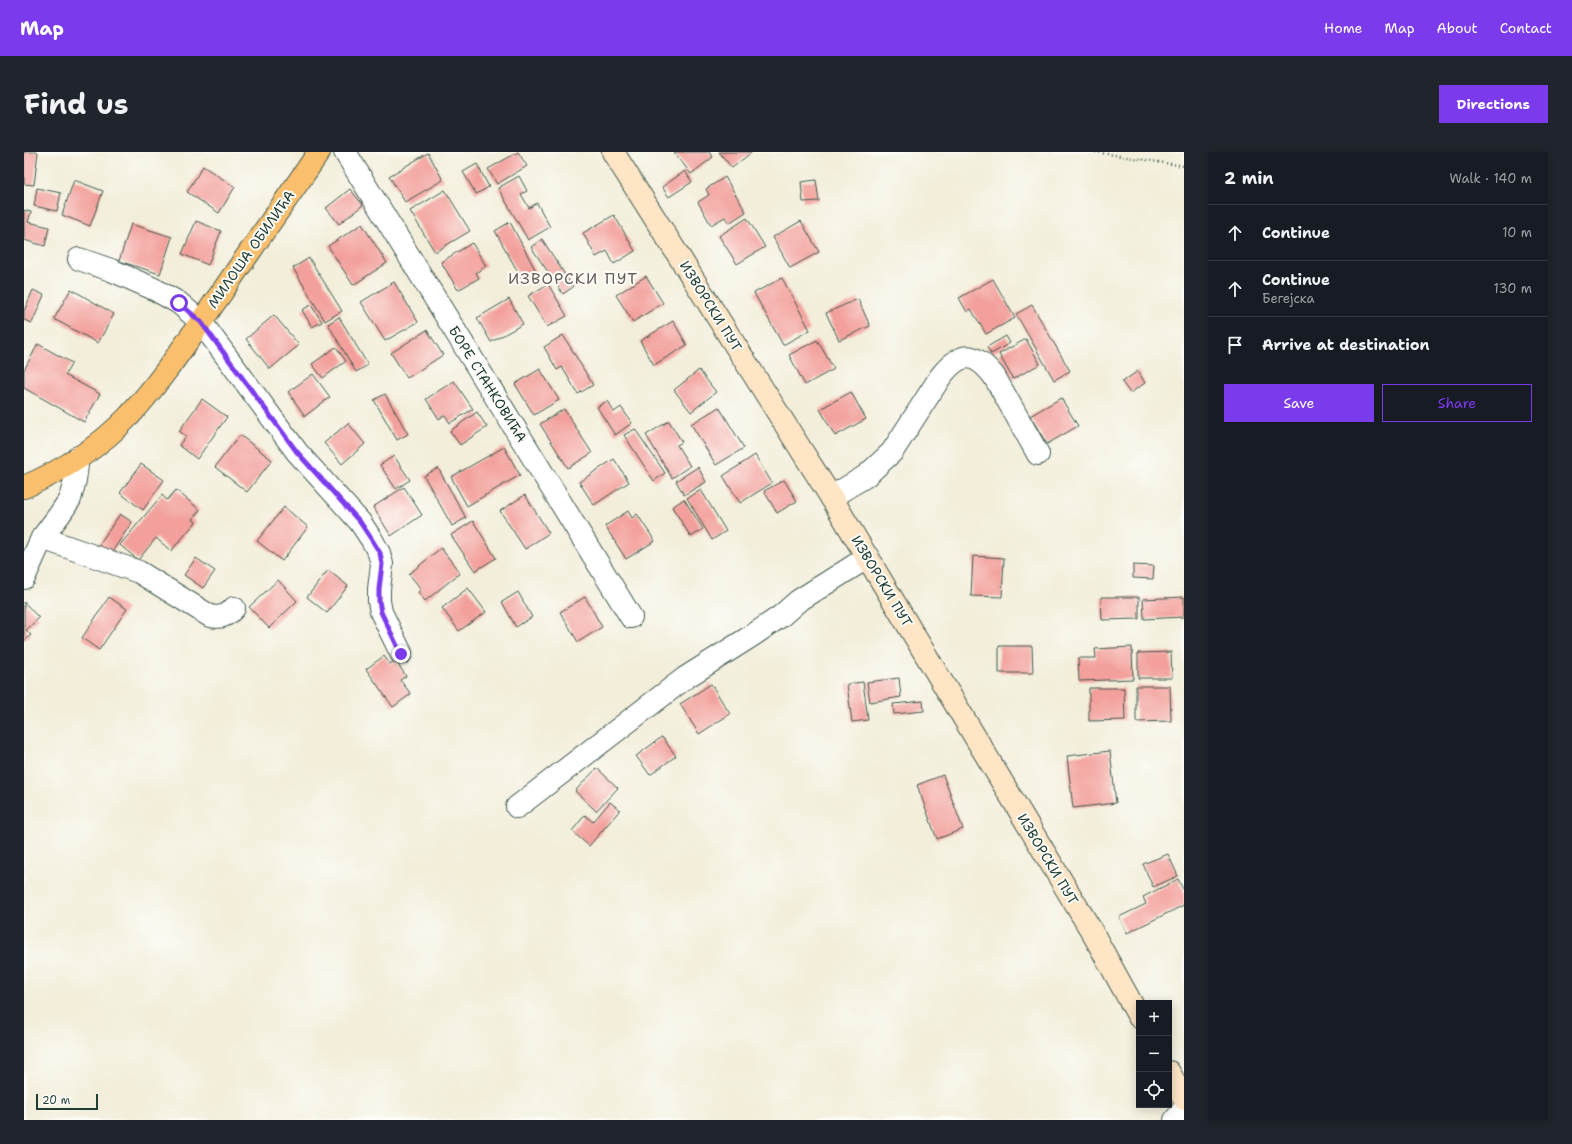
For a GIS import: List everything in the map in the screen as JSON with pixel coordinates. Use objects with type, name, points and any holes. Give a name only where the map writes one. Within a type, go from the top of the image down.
[{"type":"main road","name":"МИЛОША ОБИЛИЋА","points":[[24,487],[42,479],[78,457],[112,432],[129,415],[165,371],[201,322],[319,152]]},
{"type":"main road","name":"ИЗВОРСКИ ПУТ","points":[[613,152],[832,497],[1091,930],[1136,1012]]},
{"type":"main road","points":[[1172,1077],[1184,1099]]},
{"type":"street","name":"БОРЕ СТАНКОВИЋА","points":[[345,152],[631,617]]},
{"type":"street","points":[[79,259],[111,270],[154,289],[179,303],[201,322],[297,452],[360,522],[380,553],[382,564],[379,595],[381,612],[401,654]]},
{"type":"street","points":[[832,497],[866,476],[892,452],[941,376],[948,367],[961,357],[972,358],[986,366],[994,376],[1038,454]]},
{"type":"street","points":[[24,578],[42,538],[70,499],[75,480],[78,457]]},
{"type":"street","points":[[42,538],[139,572],[210,616],[220,618],[229,614],[234,608]]},
{"type":"street","points":[[517,807],[684,678],[754,635],[781,616],[798,601],[868,557]]},
{"type":"street","points":[[1175,1120],[1184,1109]]},
{"type":"path","points":[[1095,152],[1184,166]]},
{"type":"building","points":[[24,152],[38,152],[34,185],[24,184]]},
{"type":"building","points":[[518,152],[527,166],[497,184],[488,169]]},
{"type":"building","points":[[674,152],[709,152],[713,157],[691,174]]},
{"type":"building","points":[[719,152],[752,152],[732,168]]},
{"type":"building","points":[[428,153],[443,180],[405,202],[389,176]]},
{"type":"building","points":[[477,164],[489,187],[476,194],[463,172]]},
{"type":"building","points":[[203,166],[235,187],[219,213],[187,192]]},
{"type":"building","points":[[685,171],[692,182],[669,197],[662,187]]},
{"type":"building","points":[[519,176],[527,191],[521,194],[529,208],[537,203],[550,227],[528,240],[498,188]]},
{"type":"building","points":[[725,177],[746,212],[729,223],[725,217],[711,225],[698,202],[709,195],[706,189]]},
{"type":"building","points":[[74,180],[103,191],[90,226],[62,215]]},
{"type":"building","points":[[816,180],[819,201],[803,202],[801,182]]},
{"type":"building","points":[[37,188],[61,193],[57,211],[34,206]]},
{"type":"building","points":[[350,189],[363,205],[339,224],[326,208]]},
{"type":"building","points":[[445,190],[470,231],[435,252],[410,211]]},
{"type":"building","points":[[24,210],[31,212],[28,222],[49,227],[45,246],[24,240]]},
{"type":"building","points":[[614,215],[635,251],[614,264],[607,251],[596,257],[583,233]]},
{"type":"building","points":[[747,218],[765,247],[737,264],[719,236]]},
{"type":"building","points":[[196,221],[221,231],[208,265],[182,254]]},
{"type":"building","points":[[801,221],[819,252],[790,268],[773,237]]},
{"type":"building","points":[[510,222],[537,273],[523,281],[495,231]]},
{"type":"building","points":[[131,224],[172,237],[160,274],[119,261]]},
{"type":"building","points":[[362,224],[387,263],[353,285],[328,246]]},
{"type":"building","points":[[542,239],[573,287],[563,294],[531,247]]},
{"type":"building","points":[[472,243],[486,266],[476,273],[479,278],[458,290],[441,262]]},
{"type":"building","points":[[309,258],[342,311],[325,321],[293,268]]},
{"type":"building","points":[[646,276],[663,303],[633,322],[616,295]]},
{"type":"building","points":[[782,278],[810,330],[783,345],[754,293]]},
{"type":"building","points":[[993,279],[1015,318],[986,334],[971,309],[967,312],[959,298]]},
{"type":"building","points":[[394,282],[418,322],[385,341],[361,302]]},
{"type":"building","points":[[548,284],[567,316],[547,327],[528,296]]},
{"type":"building","points":[[71,289],[114,314],[98,343],[54,319]]},
{"type":"building","points":[[33,290],[44,295],[32,323],[24,320],[24,311]]},
{"type":"building","points":[[509,299],[523,324],[491,342],[477,318]]},
{"type":"building","points":[[858,299],[870,326],[839,340],[826,313]]},
{"type":"building","points":[[311,305],[322,322],[312,327],[302,310]]},
{"type":"building","points":[[1032,305],[1070,371],[1054,380],[1016,314]]},
{"type":"building","points":[[274,315],[299,345],[270,369],[246,339]]},
{"type":"building","points":[[339,317],[368,365],[356,372],[328,324]]},
{"type":"building","points":[[673,321],[687,345],[654,365],[640,341]]},
{"type":"building","points":[[427,330],[443,355],[407,378],[391,353]]},
{"type":"building","points":[[563,335],[593,385],[578,394],[562,367],[557,370],[544,347]]},
{"type":"building","points":[[1006,336],[1010,343],[991,354],[987,347]]},
{"type":"building","points":[[1026,339],[1040,364],[1013,379],[999,354]]},
{"type":"building","points":[[817,340],[834,369],[805,385],[789,355]]},
{"type":"building","points":[[38,344],[72,363],[65,375],[100,394],[84,422],[24,388],[24,370]]},
{"type":"building","points":[[336,347],[346,361],[323,378],[312,364]]},
{"type":"building","points":[[540,369],[559,400],[534,415],[515,384]]},
{"type":"building","points":[[699,370],[716,392],[691,412],[674,390]]},
{"type":"building","points":[[1138,371],[1145,383],[1130,393],[1122,382]]},
{"type":"building","points":[[313,374],[330,397],[305,416],[288,392]]},
{"type":"building","points":[[454,381],[473,409],[450,423],[445,415],[439,419],[426,399]]},
{"type":"building","points":[[851,392],[866,419],[835,436],[820,409]]},
{"type":"building","points":[[385,394],[408,434],[397,440],[374,400]]},
{"type":"building","points":[[1061,398],[1078,426],[1047,444],[1030,416]]},
{"type":"building","points":[[202,399],[227,417],[197,459],[179,445],[186,436],[179,431]]},
{"type":"building","points":[[607,401],[614,412],[621,407],[632,423],[615,435],[597,407]]},
{"type":"building","points":[[719,407],[744,448],[716,465],[691,424]]},
{"type":"building","points":[[564,409],[592,453],[568,468],[540,424]]},
{"type":"building","points":[[477,412],[487,427],[460,445],[450,431]]},
{"type":"building","points":[[669,421],[682,442],[677,445],[690,466],[672,478],[646,435]]},
{"type":"building","points":[[348,423],[365,444],[342,464],[324,443]]},
{"type":"building","points":[[635,429],[665,473],[654,481],[624,435]]},
{"type":"building","points":[[240,435],[272,460],[247,492],[215,467]]},
{"type":"building","points":[[504,447],[520,475],[467,506],[451,477]]},
{"type":"building","points":[[755,455],[772,483],[740,503],[723,476]]},
{"type":"building","points":[[394,456],[410,480],[396,489],[380,465]]},
{"type":"building","points":[[614,459],[629,482],[594,505],[579,482]]},
{"type":"building","points":[[141,464],[164,480],[143,510],[120,493]]},
{"type":"building","points":[[698,467],[706,482],[684,495],[676,481]]},
{"type":"building","points":[[438,468],[466,518],[452,526],[424,476]]},
{"type":"building","points":[[784,480],[797,501],[777,513],[764,491]]},
{"type":"building","points":[[404,487],[422,515],[391,536],[373,507]]},
{"type":"building","points":[[176,490],[200,510],[192,519],[196,522],[171,551],[156,538],[138,560],[120,545],[162,495],[167,500]]},
{"type":"building","points":[[701,490],[726,531],[712,540],[687,498]]},
{"type":"building","points":[[525,495],[549,533],[525,549],[500,511]]},
{"type":"building","points":[[684,499],[703,529],[691,537],[672,507]]},
{"type":"building","points":[[284,507],[308,527],[282,561],[257,541]]},
{"type":"building","points":[[628,511],[632,518],[637,514],[655,541],[626,559],[605,526]]},
{"type":"building","points":[[120,514],[132,522],[110,555],[98,546]]},
{"type":"building","points":[[473,521],[496,558],[475,571],[451,535]]},
{"type":"building","points":[[441,548],[460,573],[425,601],[418,592],[421,589],[409,574]]},
{"type":"building","points":[[973,556],[1004,558],[1002,597],[971,596]]},
{"type":"building","points":[[196,558],[215,571],[203,588],[184,575]]},
{"type":"building","points":[[1133,565],[1154,566],[1153,579],[1133,578]]},
{"type":"building","points":[[328,570],[348,586],[327,613],[307,597]]},
{"type":"building","points":[[278,580],[297,601],[269,628],[249,607]]},
{"type":"building","points":[[468,588],[486,612],[459,631],[442,608]]},
{"type":"building","points":[[518,592],[532,617],[516,627],[502,602]]},
{"type":"building","points":[[109,597],[127,609],[99,650],[82,638]]},
{"type":"building","points":[[585,597],[602,627],[578,642],[560,612]]},
{"type":"building","points":[[1101,597],[1139,597],[1139,619],[1102,620]]},
{"type":"building","points":[[1184,597],[1184,617],[1144,619],[1143,599]]},
{"type":"building","points":[[24,602],[39,618],[26,630],[31,635],[24,641]]},
{"type":"building","points":[[999,646],[1032,646],[1033,673],[999,673]]},
{"type":"building","points":[[1132,647],[1133,679],[1079,681],[1078,658],[1096,658],[1095,649]]},
{"type":"building","points":[[1171,652],[1172,678],[1138,678],[1138,653]]},
{"type":"building","points":[[384,656],[390,664],[395,660],[406,676],[400,680],[411,694],[393,707],[366,669]]},
{"type":"building","points":[[899,678],[901,697],[870,702],[867,682]]},
{"type":"building","points":[[863,682],[868,720],[852,722],[847,684]]},
{"type":"building","points":[[711,684],[730,714],[699,734],[680,704]]},
{"type":"building","points":[[1136,686],[1170,686],[1171,721],[1136,722]]},
{"type":"building","points":[[1089,688],[1124,688],[1125,720],[1089,721]]},
{"type":"building","points":[[923,701],[924,711],[894,714],[893,704]]},
{"type":"building","points":[[662,737],[676,756],[650,775],[636,756]]},
{"type":"building","points":[[1110,751],[1116,803],[1073,808],[1067,756]]},
{"type":"building","points":[[597,768],[618,788],[596,811],[575,791]]},
{"type":"building","points":[[943,775],[963,829],[937,839],[917,785]]},
{"type":"building","points":[[610,802],[620,810],[589,846],[572,831],[585,815],[593,822]]},
{"type":"building","points":[[1168,854],[1178,876],[1153,887],[1143,864]]},
{"type":"building","points":[[1178,879],[1184,891],[1184,905],[1127,933],[1119,917],[1146,904],[1143,897]]},
{"type":"district","name":"ИЗВОРСКИ ПУТ","points":[[573,278]]},
{"type":"route","points":[[179,303],[201,322],[297,452],[360,522],[372,540],[380,553],[382,564],[382,576],[379,589],[381,612],[401,654]]}]
